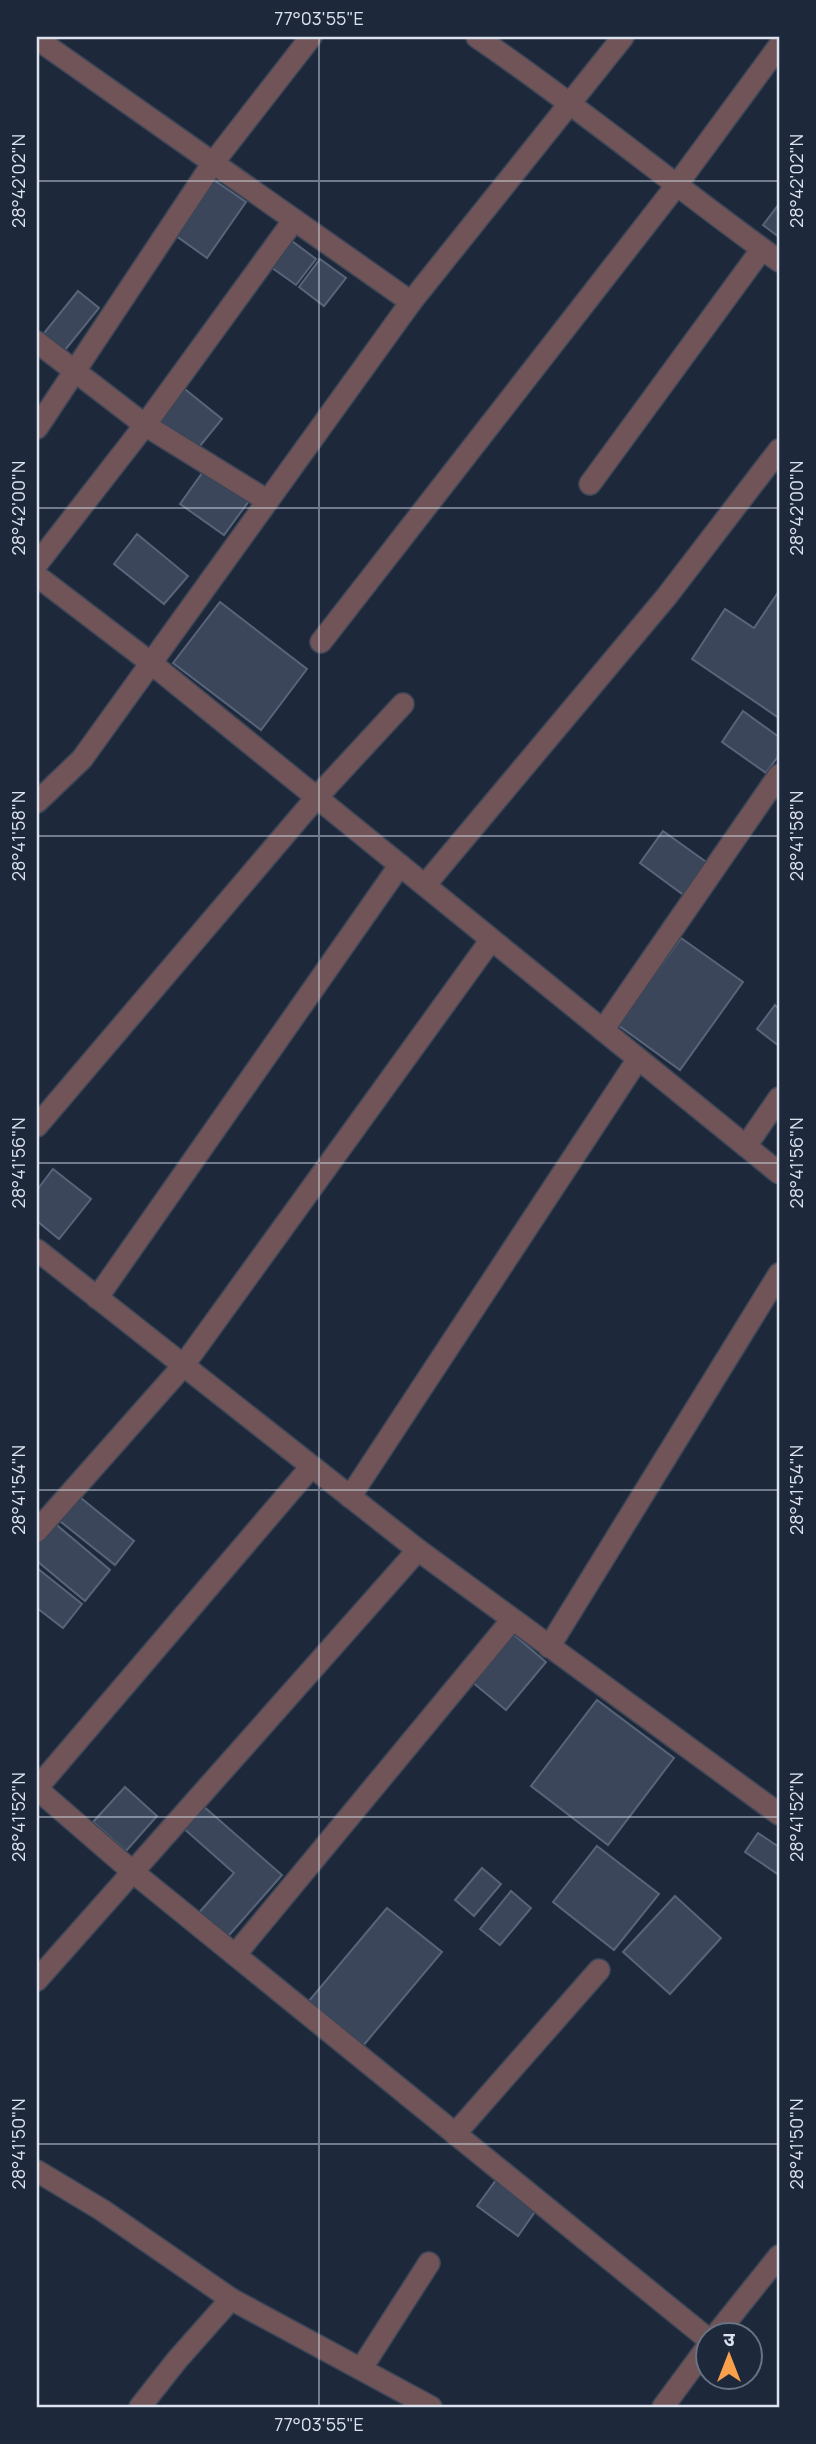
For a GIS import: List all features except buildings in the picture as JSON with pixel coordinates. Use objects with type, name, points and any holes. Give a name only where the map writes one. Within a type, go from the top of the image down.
[{"type":"street","points":[[37,428],[213,163],[311,37]]},
{"type":"street","points":[[477,37],[572,102],[676,186],[771,255],[590,484]]},
{"type":"street","points":[[37,802],[82,759],[411,302],[623,37]]},
{"type":"street","points":[[37,39],[411,302]]},
{"type":"street","points":[[321,642],[676,186],[779,46]]},
{"type":"street","points":[[37,564],[145,425],[294,220]]},
{"type":"street","points":[[37,342],[145,425],[268,501]]},
{"type":"street","points":[[425,885],[667,596],[779,450]]},
{"type":"street","points":[[37,576],[151,663],[779,1173]]},
{"type":"street","points":[[37,1126],[316,798],[403,704]]},
{"type":"street","points":[[603,1030],[779,775]]},
{"type":"street","points":[[97,1297],[400,865]]},
{"type":"street","points":[[37,1531],[183,1366],[491,940]]},
{"type":"street","points":[[350,1497],[639,1059]]},
{"type":"street","points":[[746,1146],[779,1098]]},
{"type":"street","points":[[37,1250],[418,1550],[779,1814]]},
{"type":"street","points":[[549,1647],[779,1274]]},
{"type":"street","points":[[311,1466],[37,1788],[234,1955],[694,2328]]},
{"type":"street","points":[[37,1980],[418,1550]]},
{"type":"street","points":[[234,1955],[512,1620]]},
{"type":"street","points":[[455,2134],[598,1970]]},
{"type":"street","points":[[37,2171],[102,2210],[232,2299],[431,2407]]},
{"type":"street","points":[[728,2322],[778,2262]]},
{"type":"street","points":[[361,2369],[429,2263]]},
{"type":"street","points":[[140,2407],[177,2360],[232,2299]]},
{"type":"street","points":[[663,2407],[694,2365]]}]
